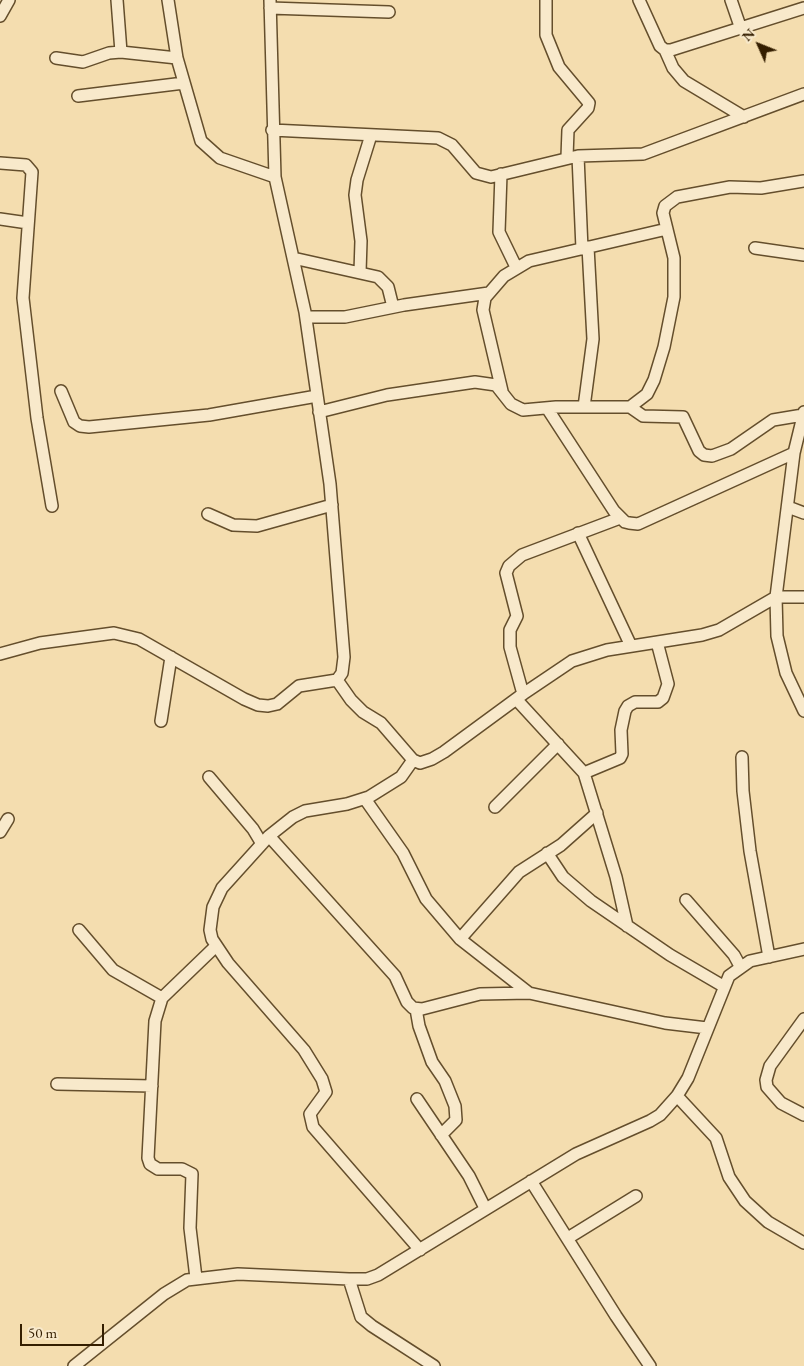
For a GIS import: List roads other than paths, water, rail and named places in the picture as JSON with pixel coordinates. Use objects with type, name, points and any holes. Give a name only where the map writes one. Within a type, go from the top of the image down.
[{"type":"street","points":[[0,16],[9,0]]},
{"type":"street","points":[[117,0],[121,52]]},
{"type":"street","points":[[168,0],[177,58],[196,127],[204,146],[220,158],[275,177]]},
{"type":"street","points":[[546,0],[546,35],[559,67],[589,102],[588,108],[568,130],[585,248],[593,338],[584,407]]},
{"type":"street","points":[[639,0],[656,39],[665,50],[673,68],[684,80],[744,117]]},
{"type":"street","points":[[732,0],[741,29]]},
{"type":"street","points":[[0,654],[45,642],[114,633],[139,639],[258,705],[277,704],[299,686],[337,680],[342,673],[344,657],[332,505],[306,317],[275,177],[272,130],[270,4],[389,12]]},
{"type":"street","points":[[665,50],[672,50],[804,8]]},
{"type":"street","points":[[56,58],[83,62],[109,53],[121,52],[177,58]]},
{"type":"street","points":[[78,96],[184,83]]},
{"type":"street","points":[[272,130],[444,140],[452,145],[476,173],[482,176],[500,174],[573,157],[643,154],[804,94]]},
{"type":"street","points":[[360,272],[361,241],[355,195],[356,180],[371,135]]},
{"type":"street","points":[[0,164],[26,165],[32,172],[14,221],[37,418],[52,506]]},
{"type":"street","points":[[500,174],[499,232],[516,267]]},
{"type":"street","points":[[630,407],[647,394],[654,380],[664,347],[674,297],[674,258],[663,213],[665,206],[677,197],[730,187],[761,188],[804,181]]},
{"type":"street","points":[[667,229],[530,262],[516,267],[504,276],[489,293],[483,310],[502,391],[507,399],[517,408],[523,410],[630,407],[643,416],[683,417],[699,451],[704,455],[712,456],[731,448],[773,420],[804,413],[794,453],[776,597],[777,636],[786,673],[804,711]]},
{"type":"street","points":[[755,248],[804,255]]},
{"type":"street","points":[[293,258],[378,276],[385,281],[388,287],[392,307]]},
{"type":"street","points":[[306,317],[345,316],[489,293]]},
{"type":"street","points":[[319,412],[387,395],[475,382],[489,382],[502,391]]},
{"type":"street","points":[[61,391],[74,422],[80,426],[90,427],[209,415],[317,396]]},
{"type":"street","points":[[546,408],[620,518],[625,522],[638,524],[794,453]]},
{"type":"street","points":[[208,514],[233,525],[257,526],[332,505]]},
{"type":"street","points":[[788,507],[804,513]]},
{"type":"street","points":[[620,518],[522,555],[513,561],[506,573],[517,616],[510,630],[510,647],[519,697],[584,773],[616,877],[627,926]]},
{"type":"street","points":[[578,533],[631,646]]},
{"type":"street","points":[[337,680],[351,700],[363,712],[381,723],[413,760],[420,763],[432,760],[572,661],[631,646],[680,640],[719,630],[776,597],[804,598]]},
{"type":"street","points":[[584,773],[620,758],[622,754],[621,730],[628,706],[635,702],[658,702],[663,698],[668,684],[657,642]]},
{"type":"street","points":[[161,721],[171,657]]},
{"type":"street","points":[[495,807],[558,744]]},
{"type":"street","points":[[742,757],[743,791],[750,851],[769,957]]},
{"type":"street","points":[[413,760],[401,777],[365,799],[305,811],[292,817],[265,840],[233,875],[212,907],[210,930],[216,946],[304,1050],[322,1079],[326,1092],[310,1114],[313,1127],[420,1250]]},
{"type":"street","points":[[209,777],[253,829],[395,976],[407,1002],[416,1009],[419,1026],[432,1062],[445,1081],[455,1106],[456,1120],[441,1135]]},
{"type":"street","points":[[365,799],[403,852],[422,893],[460,939],[529,993]]},
{"type":"street","points":[[460,939],[519,872],[561,845],[597,813]]},
{"type":"street","points":[[0,832],[8,819]]},
{"type":"street","points":[[547,853],[558,871],[572,886],[670,955],[723,986]]},
{"type":"street","points":[[686,900],[734,955],[740,966]]},
{"type":"street","points":[[79,930],[113,970],[162,998]]},
{"type":"street","points":[[196,1278],[190,1228],[192,1174],[182,1169],[158,1169],[150,1164],[148,1158],[155,1021],[162,998],[216,946]]},
{"type":"street","points":[[74,1366],[164,1294],[177,1285],[196,1278],[238,1274],[367,1279],[378,1275],[576,1154],[650,1121],[660,1115],[677,1096],[688,1078],[723,986],[729,976],[740,966],[750,961],[804,949]]},
{"type":"street","points":[[416,1009],[480,994],[529,993],[665,1022],[707,1028]]},
{"type":"street","points":[[804,1019],[770,1066],[766,1080],[767,1087],[781,1103],[804,1115]]},
{"type":"street","points":[[57,1084],[152,1086]]},
{"type":"street","points":[[677,1096],[716,1138],[729,1177],[745,1201],[768,1222],[804,1243]]},
{"type":"street","points":[[417,1099],[468,1176],[485,1208]]},
{"type":"street","points":[[531,1182],[650,1366]]},
{"type":"street","points":[[568,1238],[636,1196]]},
{"type":"street","points":[[350,1279],[361,1317],[434,1366]]}]
